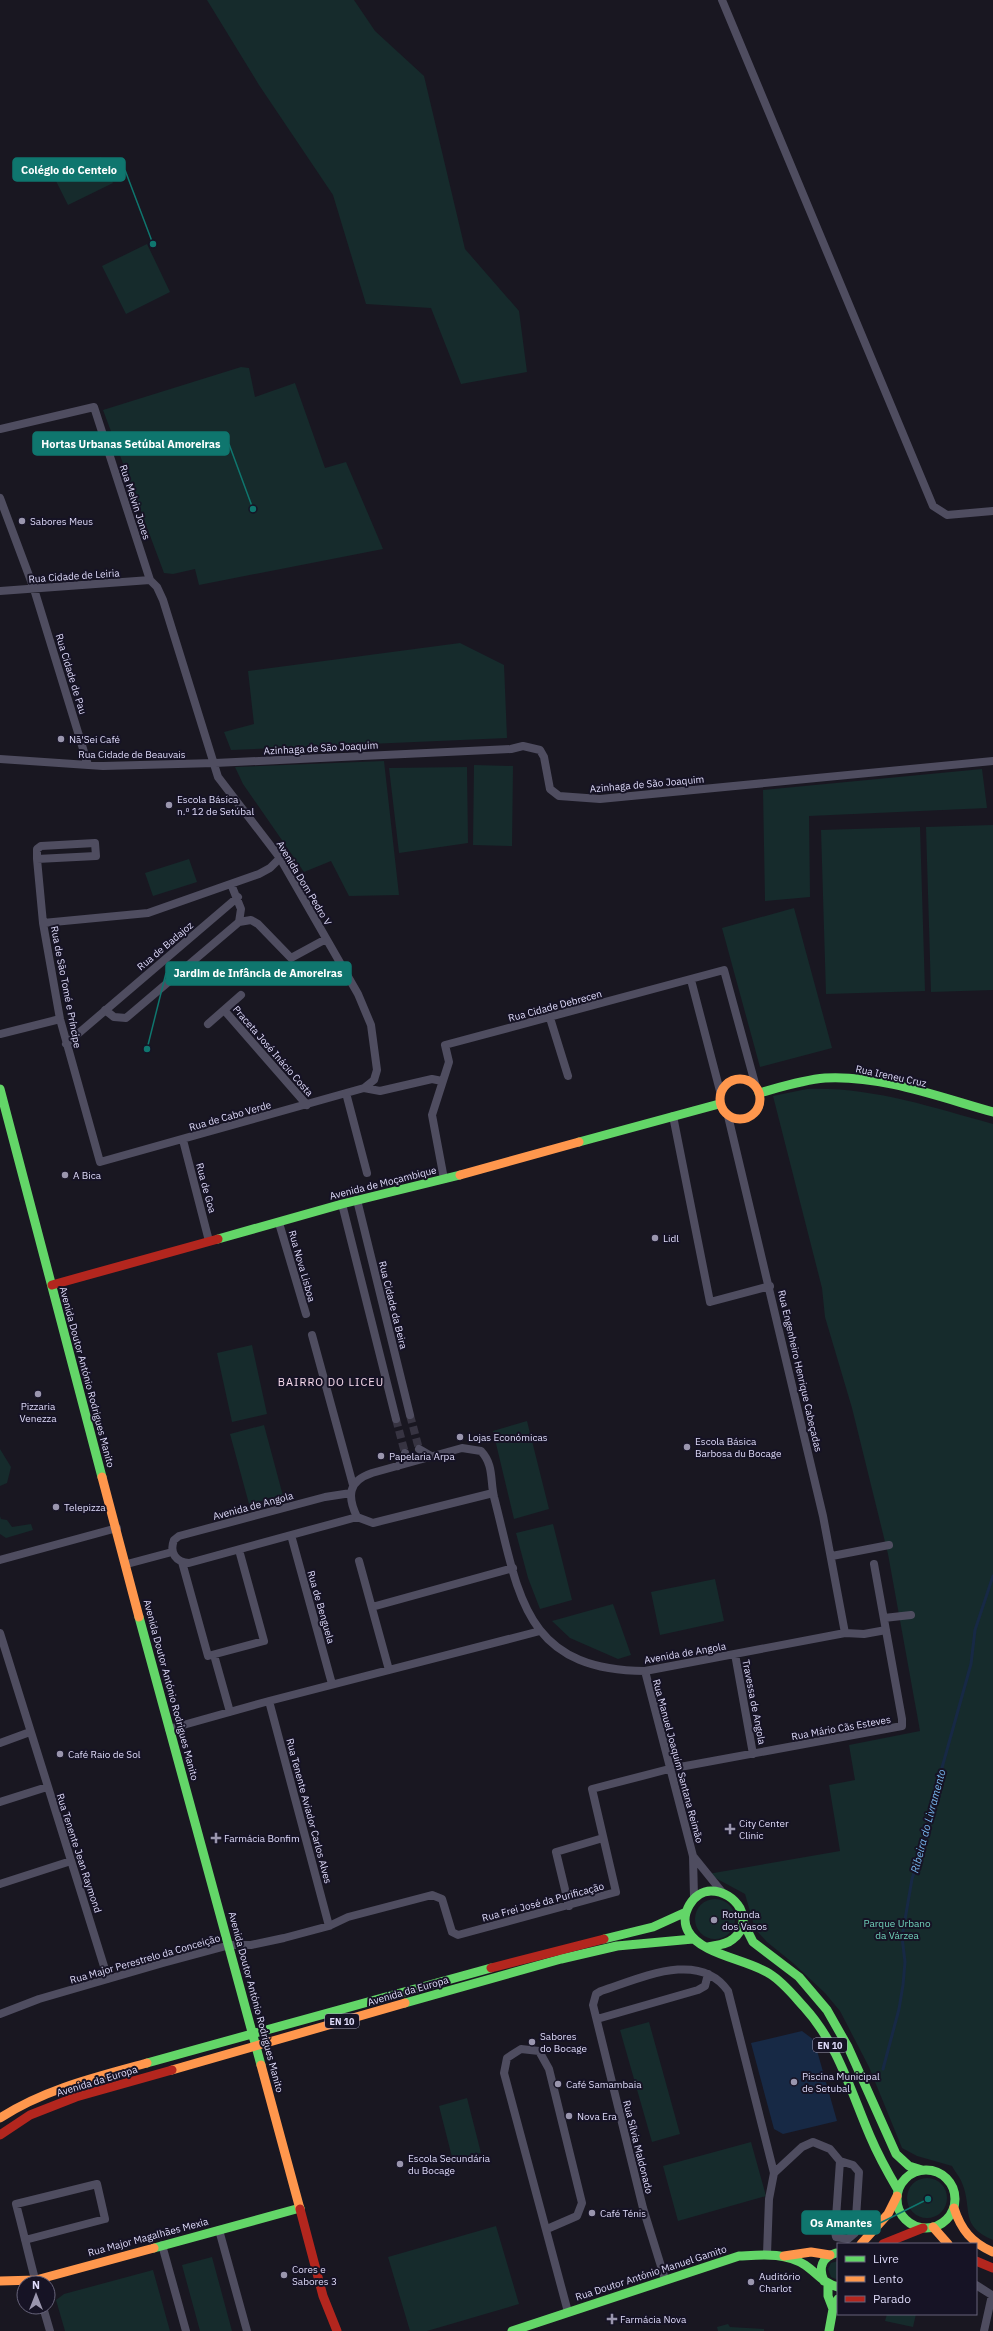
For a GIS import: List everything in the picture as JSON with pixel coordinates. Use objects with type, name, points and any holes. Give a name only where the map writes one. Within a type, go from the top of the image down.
[{"type":"street","points":[[722,0],[933,506],[947,515],[993,511]]},
{"type":"street","name":"Rua Melvin Jones","points":[[0,429],[94,407],[150,580]]},
{"type":"street","name":"Rua Cidade de Pau","points":[[0,498],[34,589],[88,765]]},
{"type":"street","name":"Rua Cidade de Leiria","points":[[0,591],[150,580]]},
{"type":"street","name":"Avenida Dom Pedro V","points":[[150,580],[156,586],[163,600],[215,763],[218,777],[280,858],[358,994],[371,1025],[377,1070],[374,1080],[364,1088]]},
{"type":"street","name":"Azinhaga de São Joaquim","points":[[215,763],[532,747],[540,750],[544,757],[550,789],[559,796],[600,799],[993,762]]},
{"type":"street","name":"Rua Cidade de Beauvais","points":[[0,759],[88,765],[215,763]]},
{"type":"street","points":[[95,843],[96,856],[37,859],[37,851],[39,847],[95,843]]},
{"type":"street","points":[[43,923],[148,913],[267,870],[280,858]]},
{"type":"street","name":"Rua de São Tomé e Príncipe","points":[[37,859],[43,923],[60,1019],[100,1162]]},
{"type":"street","points":[[231,884],[238,897],[241,915],[239,922]]},
{"type":"street","name":"Rua de Badajoz","points":[[66,1044],[238,897]]},
{"type":"street","points":[[105,1010],[114,1017],[126,1018],[239,922],[250,920],[258,924],[291,958],[326,939]]},
{"type":"street","name":"Rua Cidade Debrecen","points":[[444,1179],[432,1115],[449,1062],[445,1045],[724,970],[758,1090]]},
{"type":"street","points":[[691,980],[720,1091],[719,1104],[728,1116],[740,1120],[752,1115],[759,1105],[758,1090],[746,1080],[734,1079],[728,1082],[720,1091]]},
{"type":"street","name":"Praceta José Inácio Costa","points":[[208,1024],[241,995]]},
{"type":"street","name":"Praceta José Inácio Costa","points":[[224,1010],[307,1105]]},
{"type":"street","points":[[550,1018],[568,1076]]},
{"type":"street","points":[[0,1034],[60,1019]]},
{"type":"street","points":[[364,1088],[380,1091],[432,1079],[442,1082]]},
{"type":"street","name":"Rua Ireneu Cruz","points":[[758,1090],[811,1080],[844,1079],[887,1085],[993,1112]]},
{"type":"street","name":"Rua de Cabo Verde","points":[[100,1162],[183,1140],[364,1088]]},
{"type":"street","name":"Avenida Doutor António Rodrigues Manito","points":[[0,1089],[52,1285],[79,1395],[127,1564],[169,1729],[230,1946],[323,2296],[337,2331]]},
{"type":"street","points":[[346,1093],[367,1173]]},
{"type":"street","name":"Avenida de Moçambique","points":[[52,1285],[279,1223],[342,1204],[444,1179],[719,1104]]},
{"type":"street","points":[[673,1116],[710,1302],[770,1286]]},
{"type":"street","name":"Rua Engenheiro Henrique Cabeçadas","points":[[728,1116],[730,1130],[770,1286],[832,1556],[846,1633]]},
{"type":"street","name":"Rua de Goa","points":[[183,1140],[209,1241]]},
{"type":"street","name":"Rua Cidade da Beira","points":[[357,1200],[410,1415]]},
{"type":"street","points":[[342,1204],[396,1419]]},
{"type":"street","name":"Rua Nova Lisboa","points":[[279,1223],[306,1314]]},
{"type":"street","points":[[312,1335],[352,1489],[352,1507],[357,1518],[364,1522],[381,1522],[493,1493]]},
{"type":"street","name":"Avenida de Angola","points":[[172,1552],[174,1540],[180,1536],[352,1489],[361,1477],[462,1448],[481,1451],[490,1465],[493,1493],[513,1568],[529,1616],[540,1631],[568,1655],[586,1663],[623,1671],[645,1671],[846,1633],[864,1634],[886,1630]]},
{"type":"street","points":[[419,1449],[431,1456]]},
{"type":"street","points":[[398,1466],[404,1459],[405,1453]]},
{"type":"street","points":[[127,1564],[172,1552],[176,1558],[182,1562],[197,1561],[357,1518]]},
{"type":"street","points":[[0,1560],[117,1528]]},
{"type":"street","name":"Rua de Benguela","points":[[291,1536],[332,1684]]},
{"type":"street","points":[[832,1556],[889,1545]]},
{"type":"street","points":[[182,1562],[208,1656],[214,1655],[264,1641],[239,1550]]},
{"type":"street","points":[[359,1561],[390,1670]]},
{"type":"street","name":"Rua Mário Cãs Esteves","points":[[669,1769],[902,1726],[874,1564]]},
{"type":"street","points":[[372,1607],[513,1568]]},
{"type":"street","points":[[884,1618],[911,1615]]},
{"type":"street","points":[[169,1729],[332,1684],[540,1631]]},
{"type":"street","name":"Rua Tenente Jean Raymond","points":[[0,1633],[108,1979]]},
{"type":"street","name":"Travessa de Angola","points":[[735,1654],[754,1754]]},
{"type":"street","points":[[214,1655],[230,1712]]},
{"type":"street","name":"Rua Manuel Joaquim Santana Reimão","points":[[645,1671],[669,1769],[693,1856]]},
{"type":"street","name":"Rua Tenente Aviador Carlos Alves","points":[[269,1701],[329,1926]]},
{"type":"street","points":[[0,1743],[30,1732]]},
{"type":"street","name":"Rua Frei José da Purificação","points":[[437,1896],[443,1900],[452,1932],[458,1935],[616,1892],[592,1789],[669,1769]]},
{"type":"street","points":[[0,1802],[48,1787]]},
{"type":"street","points":[[569,1906],[556,1852],[603,1838]]},
{"type":"street","points":[[693,1856],[722,1892]]},
{"type":"street","points":[[693,1856],[694,1897],[686,1912],[687,1930],[693,1939],[708,1947],[720,1947],[729,1944],[736,1938],[743,1922],[739,1904],[733,1897],[722,1892],[711,1891],[694,1897]]},
{"type":"street","points":[[0,1884],[71,1861]]},
{"type":"street","name":"Rua Major Perestrelo da Conceição","points":[[0,2014],[38,1999],[230,1946],[263,1943],[329,1926],[348,1917],[437,1896]]},
{"type":"street","name":"Avenida da Europa","points":[[0,2118],[20,2105],[71,2084],[558,1950],[653,1927],[686,1912]]},
{"type":"street","name":"EN 10","points":[[743,1922],[753,1942],[799,1977],[827,2010],[848,2047],[896,2154],[909,2166],[922,2170]]},
{"type":"street","name":"Avenida da Europa","points":[[0,2136],[30,2115],[76,2097],[561,1959],[617,1946],[693,1939]]},
{"type":"street","name":"EN 10","points":[[708,1947],[751,1964],[770,1974],[806,2009],[825,2034],[840,2063],[878,2153],[897,2193]]},
{"type":"street","name":"Rua Sílvia Maldonado","points":[[665,2280],[643,2208],[593,2000],[602,1991],[664,1971],[690,1970],[708,1974],[722,1983],[728,1991],[774,2173],[769,2199],[767,2254]]},
{"type":"street","points":[[597,2019],[698,1990],[705,1986],[708,1974]]},
{"type":"street","points":[[547,2229],[577,2216],[582,2203],[550,2069],[539,2051],[520,2049],[507,2058],[504,2073],[568,2312]]},
{"type":"street","points":[[774,2173],[802,2147],[813,2142],[830,2149],[840,2161],[853,2165],[858,2172],[855,2233],[848,2239],[836,2237],[835,2232],[840,2161]]},
{"type":"street","points":[[862,2243],[888,2214],[901,2183],[907,2176],[922,2170],[934,2170],[949,2181],[954,2189],[954,2208],[958,2224],[967,2236],[976,2243]]},
{"type":"street","points":[[25,2240],[106,2219],[97,2184],[16,2204],[25,2240],[34,2275]]},
{"type":"street","points":[[897,2193],[899,2212],[905,2220],[913,2226],[923,2228]]},
{"type":"street","name":"Rua Major Magalhães Mexia","points":[[56,2275],[300,2208]]},
{"type":"street","points":[[886,2243],[923,2228],[933,2227],[946,2220],[954,2208]]},
{"type":"street","points":[[933,2227],[947,2243]]},
{"type":"street","points":[[219,2230],[247,2331]]},
{"type":"street","points":[[977,2244],[982,2248],[993,2252]]},
{"type":"street","points":[[162,2245],[186,2331]]},
{"type":"street","points":[[783,2256],[811,2252],[834,2254]]},
{"type":"street","name":"Rua Doutor António Manuel Gamito","points":[[512,2331],[739,2256],[767,2254],[783,2256],[799,2262],[826,2282]]},
{"type":"street","points":[[833,2309],[828,2296],[826,2282],[821,2266],[834,2254]]},
{"type":"street","points":[[977,2261],[993,2268]]},
{"type":"street","name":"Rua Major Magalhães Mexia","points":[[0,2281],[16,2281]]},
{"type":"street","points":[[826,2282],[837,2287]]},
{"type":"street","points":[[977,2286],[992,2295],[984,2331]]},
{"type":"street","name":"Avenida Doutor António Rodrigues Manito","points":[[323,2296],[325,2319],[329,2331]]},
{"type":"street","points":[[829,2331],[833,2309],[837,2301]]},
{"type":"street","points":[[45,2315],[50,2331]]},
{"type":"green space","points":[[207,0],[354,0],[375,31],[424,76],[465,249],[519,311],[527,372],[461,384],[431,308],[366,304],[333,195],[259,85]]},
{"type":"green space","points":[[101,157],[113,183],[68,205],[55,179]]},
{"type":"green space","points":[[147,244],[170,292],[126,314],[102,266]]},
{"type":"green space","points":[[241,367],[249,368],[255,397],[295,383],[325,468],[346,462],[383,549],[199,585],[195,569],[173,574],[164,573],[103,410]]},
{"type":"green space","points":[[460,643],[504,665],[507,738],[231,750],[224,732],[254,724],[248,671]]},
{"type":"green space","points":[[384,761],[399,895],[349,896],[331,861],[304,872],[243,784],[235,767]]},
{"type":"green space","points":[[474,765],[513,766],[512,846],[473,845]]},
{"type":"green space","points":[[467,767],[468,843],[399,853],[389,768]]},
{"type":"green space","points":[[982,769],[987,808],[809,816],[810,897],[765,901],[763,790]]},
{"type":"green space","points":[[993,825],[993,990],[931,992],[926,827]]},
{"type":"green space","points":[[920,827],[925,991],[826,994],[821,830]]},
{"type":"green space","points":[[189,859],[197,882],[153,896],[145,873]]},
{"type":"green space","points":[[794,908],[832,1048],[760,1067],[722,928]]},
{"type":"green space","name":"Parque Urbano da Várzea","points":[[807,1089],[855,1091],[901,1099],[993,1124],[993,2240],[982,2235],[971,2223],[962,2183],[952,2166],[917,2156],[902,2148],[869,2067],[840,2011],[825,1993],[793,1963],[767,1942],[755,1929],[745,1894],[708,1874],[840,1851],[829,1785],[855,1780],[849,1745],[920,1731],[888,1554],[852,1408],[825,1317],[822,1288],[773,1096]]},
{"type":"green space","points":[[252,1345],[267,1414],[232,1422],[217,1353]]},
{"type":"green space","points":[[527,1421],[549,1509],[514,1519],[493,1431]]},
{"type":"green space","points":[[264,1425],[283,1496],[249,1504],[230,1434]]},
{"type":"green space","points":[[0,1449],[11,1467],[7,1483],[0,1486]]},
{"type":"green space","points":[[0,1516],[1,1519],[7,1520],[12,1527],[31,1524],[33,1530],[6,1538],[0,1534]]},
{"type":"green space","points":[[553,1524],[572,1600],[540,1609],[528,1578],[516,1533]]},
{"type":"green space","points":[[715,1579],[724,1621],[660,1635],[651,1592]]},
{"type":"green space","points":[[613,1604],[631,1655],[618,1659],[570,1638],[552,1621]]},
{"type":"green space","points":[[719,1899],[726,1902],[732,1908],[735,1919],[734,1927],[726,1936],[719,1939],[711,1939],[704,1936],[696,1927],[695,1915],[698,1908],[707,1900]]},
{"type":"green space","points":[[649,2022],[680,2134],[652,2142],[620,2030]]},
{"type":"green space","points":[[467,2098],[481,2153],[453,2161],[439,2106]]},
{"type":"green space","points":[[751,2142],[766,2196],[678,2221],[663,2166]]},
{"type":"green space","points":[[923,2178],[931,2178],[938,2181],[944,2187],[947,2198],[944,2209],[938,2215],[931,2218],[923,2218],[916,2215],[910,2209],[907,2202],[907,2194],[910,2187],[916,2181]]},
{"type":"green space","points":[[496,2226],[519,2304],[427,2331],[410,2331],[388,2257]]},
{"type":"green space","points":[[212,2257],[232,2331],[200,2331],[182,2265]]},
{"type":"green space","points":[[837,2261],[837,2280],[831,2277],[828,2269],[831,2263]]},
{"type":"green space","points":[[153,2270],[170,2331],[65,2331],[56,2300],[64,2294]]},
{"type":"green space","points":[[887,2315],[916,2315],[913,2327],[885,2321]]},
{"type":"green space","points":[[728,2324],[730,2327],[764,2329],[764,2331],[718,2331],[717,2327]]},
{"type":"water","name":"Piscina Municipal de Setubal","points":[[802,2031],[814,2040],[837,2121],[783,2134],[774,2129],[751,2043]]},
{"type":"waterway","name":"Ribeira do Livramento","points":[[883,2069],[899,2009],[903,1985],[905,1962],[902,1937],[912,1879],[927,1832],[938,1782],[971,1664],[975,1630],[993,1576]]},
{"type":"tunnel","points":[[410,1415],[419,1449]]},
{"type":"tunnel","points":[[396,1419],[405,1453]]},
{"type":"traffic: fast","points":[[759,1093],[808,1080],[846,1078],[889,1083],[993,1112]]},
{"type":"traffic: fast","points":[[0,1089],[102,1477]]},
{"type":"traffic: fast","points":[[579,1142],[719,1104]]},
{"type":"traffic: fast","points":[[218,1239],[342,1204],[460,1175]]},
{"type":"traffic: fast","points":[[139,1617],[261,2065]]},
{"type":"traffic: fast","points":[[708,1947],[730,1941],[740,1932],[743,1924],[743,1916],[735,1901],[720,1892],[704,1892],[693,1899],[689,1905],[685,1918],[688,1931],[694,1939],[703,1946],[725,1956],[749,1964],[775,1977],[816,2021],[835,2052],[873,2143],[898,2190]]},
{"type":"traffic: fast","points":[[604,1939],[653,1927],[686,1912]]},
{"type":"traffic: fast","points":[[743,1922],[753,1942],[799,1977],[827,2010],[848,2047],[896,2154],[909,2166],[922,2170]]},
{"type":"traffic: fast","points":[[405,2003],[561,1959],[617,1946],[693,1939]]},
{"type":"traffic: fast","points":[[147,2063],[491,1968]]},
{"type":"traffic: fast","points":[[920,2170],[932,2170],[947,2178],[955,2193],[955,2199],[955,2205],[947,2220],[932,2228],[920,2228],[905,2220],[897,2205],[897,2193],[905,2178],[920,2170]]},
{"type":"traffic: fast","points":[[154,2248],[300,2208]]},
{"type":"traffic: fast","points":[[824,2281],[821,2272],[822,2264],[827,2257],[836,2253]]},
{"type":"traffic: fast","points":[[512,2331],[739,2256],[773,2255],[789,2258],[805,2265],[825,2281],[837,2287]]},
{"type":"traffic: fast","points":[[828,2284],[828,2296],[833,2309]]},
{"type":"traffic: fast","points":[[829,2331],[833,2309],[837,2301]]},
{"type":"traffic: slow","points":[[744,1079],[751,1082],[757,1088],[760,1099],[759,1107],[751,1116],[744,1119],[736,1119],[729,1116],[721,1107],[720,1095],[723,1088],[732,1080],[744,1079]]},
{"type":"traffic: slow","points":[[460,1175],[579,1142]]},
{"type":"traffic: slow","points":[[102,1477],[139,1617]]},
{"type":"traffic: slow","points":[[172,2070],[405,2003]]},
{"type":"traffic: slow","points":[[0,2118],[35,2099],[71,2085],[147,2063]]},
{"type":"traffic: slow","points":[[261,2065],[300,2209]]},
{"type":"traffic: slow","points":[[862,2243],[888,2214],[897,2196]]},
{"type":"traffic: slow","points":[[954,2208],[960,2223],[968,2235],[973,2240],[993,2252]]},
{"type":"traffic: slow","points":[[933,2227],[947,2243]]},
{"type":"traffic: slow","points":[[0,2281],[36,2280],[154,2248]]},
{"type":"traffic: slow","points":[[784,2256],[811,2252],[830,2255]]},
{"type":"traffic: jam","points":[[52,1285],[218,1239]]},
{"type":"traffic: jam","points":[[491,1968],[604,1939]]},
{"type":"traffic: jam","points":[[0,2135],[30,2115],[76,2097],[172,2070]]},
{"type":"traffic: jam","points":[[300,2209],[323,2296],[337,2331]]},
{"type":"traffic: jam","points":[[886,2243],[923,2228]]},
{"type":"traffic: jam","points":[[977,2261],[993,2268]]},
{"type":"place","name":"Colégio do Centeio","points":[[153,244]]},
{"type":"place","name":"Hortas Urbanas Setúbal Amoreiras","points":[[253,509]]},
{"type":"place","name":"Sabores Meus","points":[[22,521]]},
{"type":"place","name":"Nã'Sei Café","points":[[61,739]]},
{"type":"place","name":"Escola Básica n.º 12 de Setúbal","points":[[169,805]]},
{"type":"place","name":"Jardim de Infância de Amoreiras","points":[[147,1049]]},
{"type":"place","name":"A Bica","points":[[65,1175]]},
{"type":"place","name":"Lidl","points":[[655,1238]]},
{"type":"place","name":"Pizzaria Venezza","points":[[38,1394]]},
{"type":"place","name":"Lojas Económicas","points":[[460,1437]]},
{"type":"place","name":"Escola Básica Barbosa du Bocage","points":[[687,1447]]},
{"type":"place","name":"Papelaria Arpa","points":[[381,1456]]},
{"type":"place","name":"Telepizza","points":[[56,1507]]},
{"type":"place","name":"Café Raio de Sol","points":[[60,1754]]},
{"type":"place","name":"City Center Clinic","points":[[730,1829]]},
{"type":"place","name":"Farmácia Bonfim","points":[[216,1838]]},
{"type":"place","name":"Rotunda dos Vasos","points":[[714,1920]]},
{"type":"place","name":"Sabores do Bocage","points":[[532,2042]]},
{"type":"place","name":"Piscina Municipal de Setubal","points":[[794,2082]]},
{"type":"place","name":"Café Samambaia","points":[[558,2084]]},
{"type":"place","name":"Nova Era","points":[[569,2116]]},
{"type":"place","name":"Escola Secundária du Bocage","points":[[400,2164]]},
{"type":"place","name":"Os Amantes","points":[[928,2199]]},
{"type":"place","name":"Café Ténis","points":[[592,2213]]},
{"type":"place","name":"Cores e Sabores 3","points":[[284,2275]]},
{"type":"place","name":"Auditório Charlot","points":[[751,2282]]},
{"type":"place","name":"Farmácia Nova","points":[[612,2319]]},
{"type":"district","name":"BAIRRO DO LICEU","points":[[331,1382]]}]
